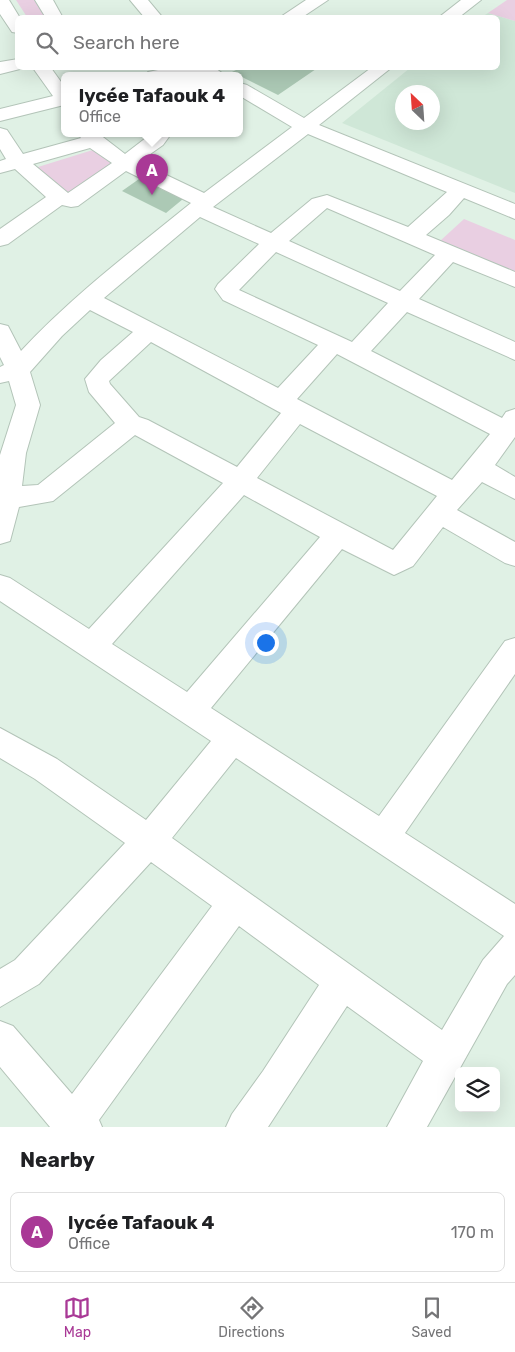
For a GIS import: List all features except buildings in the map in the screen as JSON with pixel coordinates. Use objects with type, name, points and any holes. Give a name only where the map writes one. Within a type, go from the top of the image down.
[{"type":"street","points":[[0,0],[15,23]]},
{"type":"street","points":[[44,0],[53,15]]},
{"type":"street","points":[[139,0],[152,15]]},
{"type":"street","points":[[292,15],[319,0]]},
{"type":"street","points":[[450,15],[472,0]]},
{"type":"street","points":[[0,68],[15,65]]},
{"type":"street","points":[[43,70],[61,95]]},
{"type":"street","points":[[9,373],[88,299],[202,205],[379,70]]},
{"type":"street","points":[[243,91],[305,126],[515,212]]},
{"type":"street","points":[[0,115],[61,100]]},
{"type":"street","points":[[0,134],[9,165],[59,197],[71,201],[156,141],[159,137]]},
{"type":"street","points":[[9,165],[90,138],[126,162],[273,243],[405,300],[515,352]]},
{"type":"street","points":[[411,236],[442,210],[460,190]]},
{"type":"street","points":[[0,240],[59,197]]},
{"type":"street","points":[[8,498],[44,494],[121,431],[132,426],[139,426],[394,564],[404,558],[447,503],[479,468],[510,424],[445,401],[345,348],[227,292],[229,286],[273,243],[319,204],[327,201],[515,280]]},
{"type":"street","points":[[92,646],[178,555],[261,456],[288,406],[345,348],[405,300],[450,253]]},
{"type":"street","points":[[88,299],[288,406],[447,503],[515,555]]},
{"type":"street","points":[[132,426],[98,386],[97,379],[108,366],[149,331]]},
{"type":"street","points":[[0,332],[9,373],[28,405],[7,456],[8,498],[0,533]]},
{"type":"street","points":[[479,468],[515,489]]},
{"type":"street","points":[[190,710],[339,534]]},
{"type":"street","points":[[0,586],[515,924]]},
{"type":"street","points":[[383,837],[510,667]]},
{"type":"street","points":[[0,989],[27,972],[149,840],[233,738]]},
{"type":"street","points":[[0,742],[46,769],[149,840],[342,982],[447,1056]]},
{"type":"street","points":[[0,1038],[69,1120],[80,1124],[235,902]]},
{"type":"street","points":[[406,1127],[495,972],[515,949]]},
{"type":"street","points":[[245,1127],[276,1084],[342,982]]},
{"type":"shaded area","points":[[16,0],[43,0],[46,15],[26,15]]},
{"type":"shaded area","points":[[507,0],[515,0],[515,21],[488,13]]},
{"type":"shaded area","points":[[500,17],[515,21],[515,193],[342,123],[408,70],[500,70]]},
{"type":"shaded area","points":[[96,149],[114,164],[70,195],[25,171]]},
{"type":"shaded area","points":[[464,219],[515,240],[515,273],[440,241]]},
{"type":"place","name":"lycée Tafaouk 4","points":[[152,195]]}]
